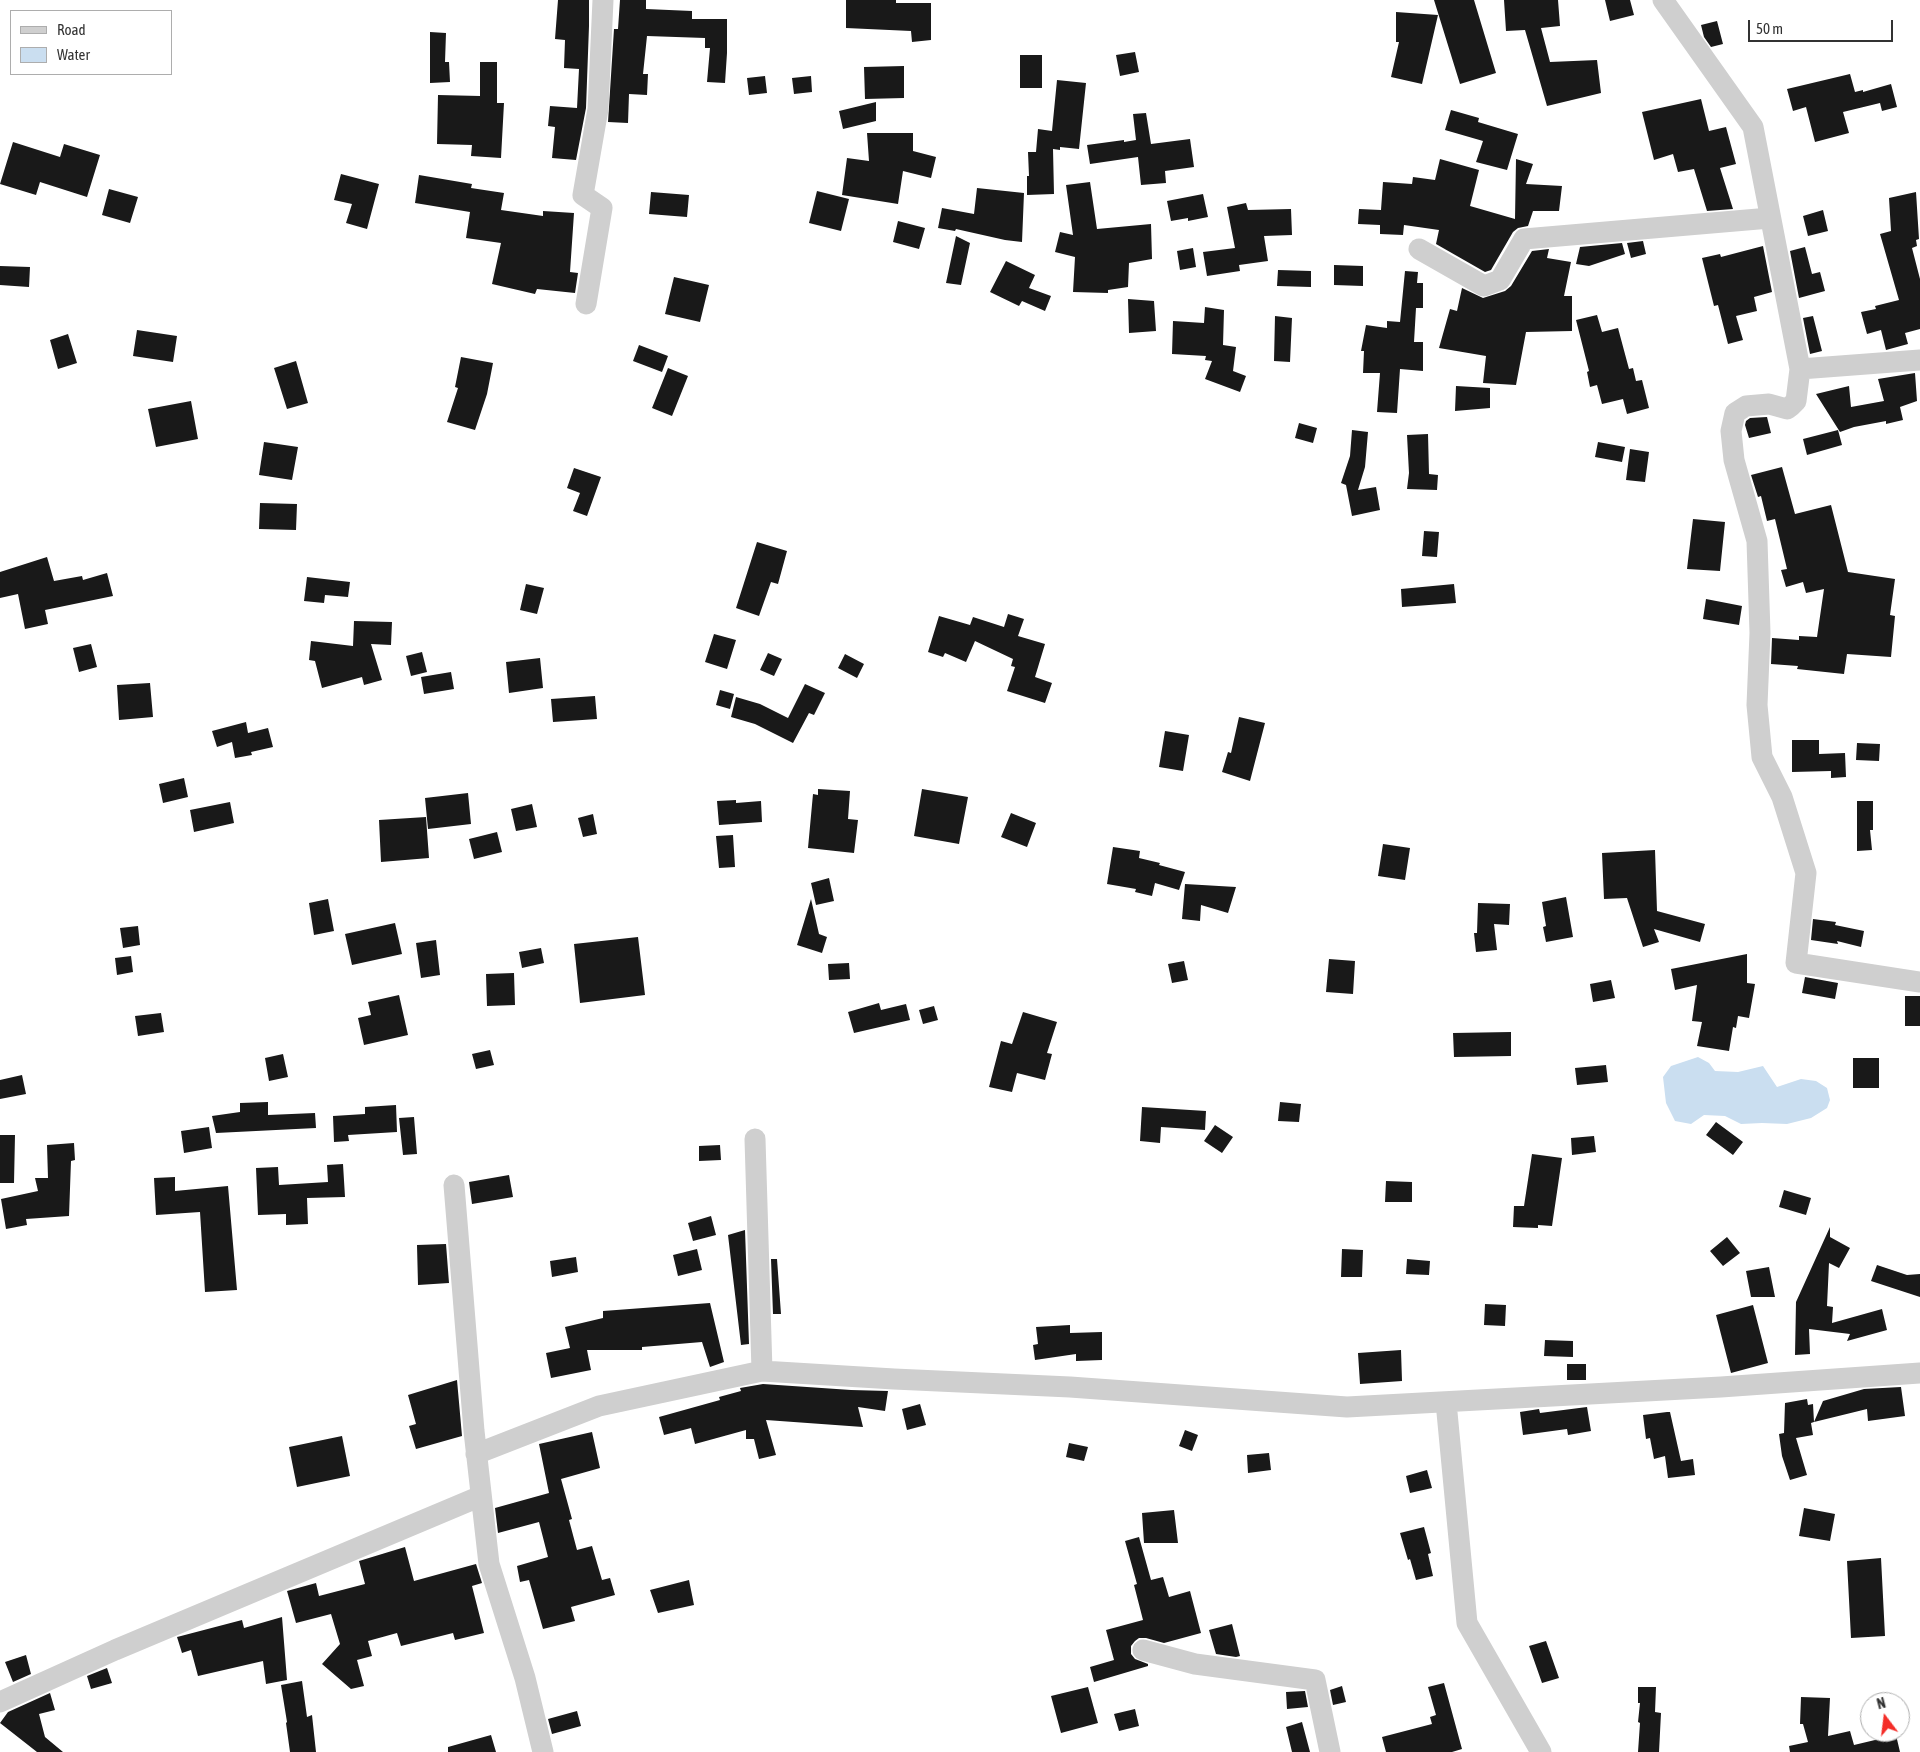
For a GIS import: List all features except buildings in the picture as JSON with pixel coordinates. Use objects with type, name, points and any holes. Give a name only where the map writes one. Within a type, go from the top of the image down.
[{"type":"street","points":[[586,304],[602,208],[583,195],[598,109],[602,0]]},
{"type":"street","points":[[1663,0],[1753,127],[1800,370],[1796,402],[1787,409],[1769,404],[1746,406],[1735,413],[1731,432],[1734,460],[1757,540],[1760,633],[1757,705],[1762,757],[1782,797],[1806,873],[1796,963],[1920,982]]},
{"type":"street","points":[[1419,249],[1484,286],[1500,280],[1524,240],[1770,218]]},
{"type":"street","points":[[1800,370],[1920,360]]},
{"type":"street","points":[[755,1139],[762,1370]]},
{"type":"street","points":[[454,1184],[476,1454],[489,1564],[525,1678],[543,1752]]},
{"type":"street","points":[[476,1454],[599,1406],[762,1370],[894,1379],[1070,1386],[1347,1407],[1721,1387],[1920,1373]]},
{"type":"street","points":[[1446,1402],[1467,1623],[1541,1752]]},
{"type":"street","points":[[0,1702],[115,1650],[481,1496]]},
{"type":"street","points":[[1143,1650],[1195,1664],[1315,1680],[1330,1752]]},
{"type":"water","points":[[1698,1057],[1709,1063],[1715,1071],[1738,1072],[1763,1066],[1777,1087],[1801,1079],[1816,1081],[1827,1088],[1830,1100],[1827,1108],[1811,1118],[1787,1124],[1741,1124],[1725,1116],[1704,1115],[1691,1124],[1675,1121],[1666,1103],[1663,1077],[1671,1066]]}]
